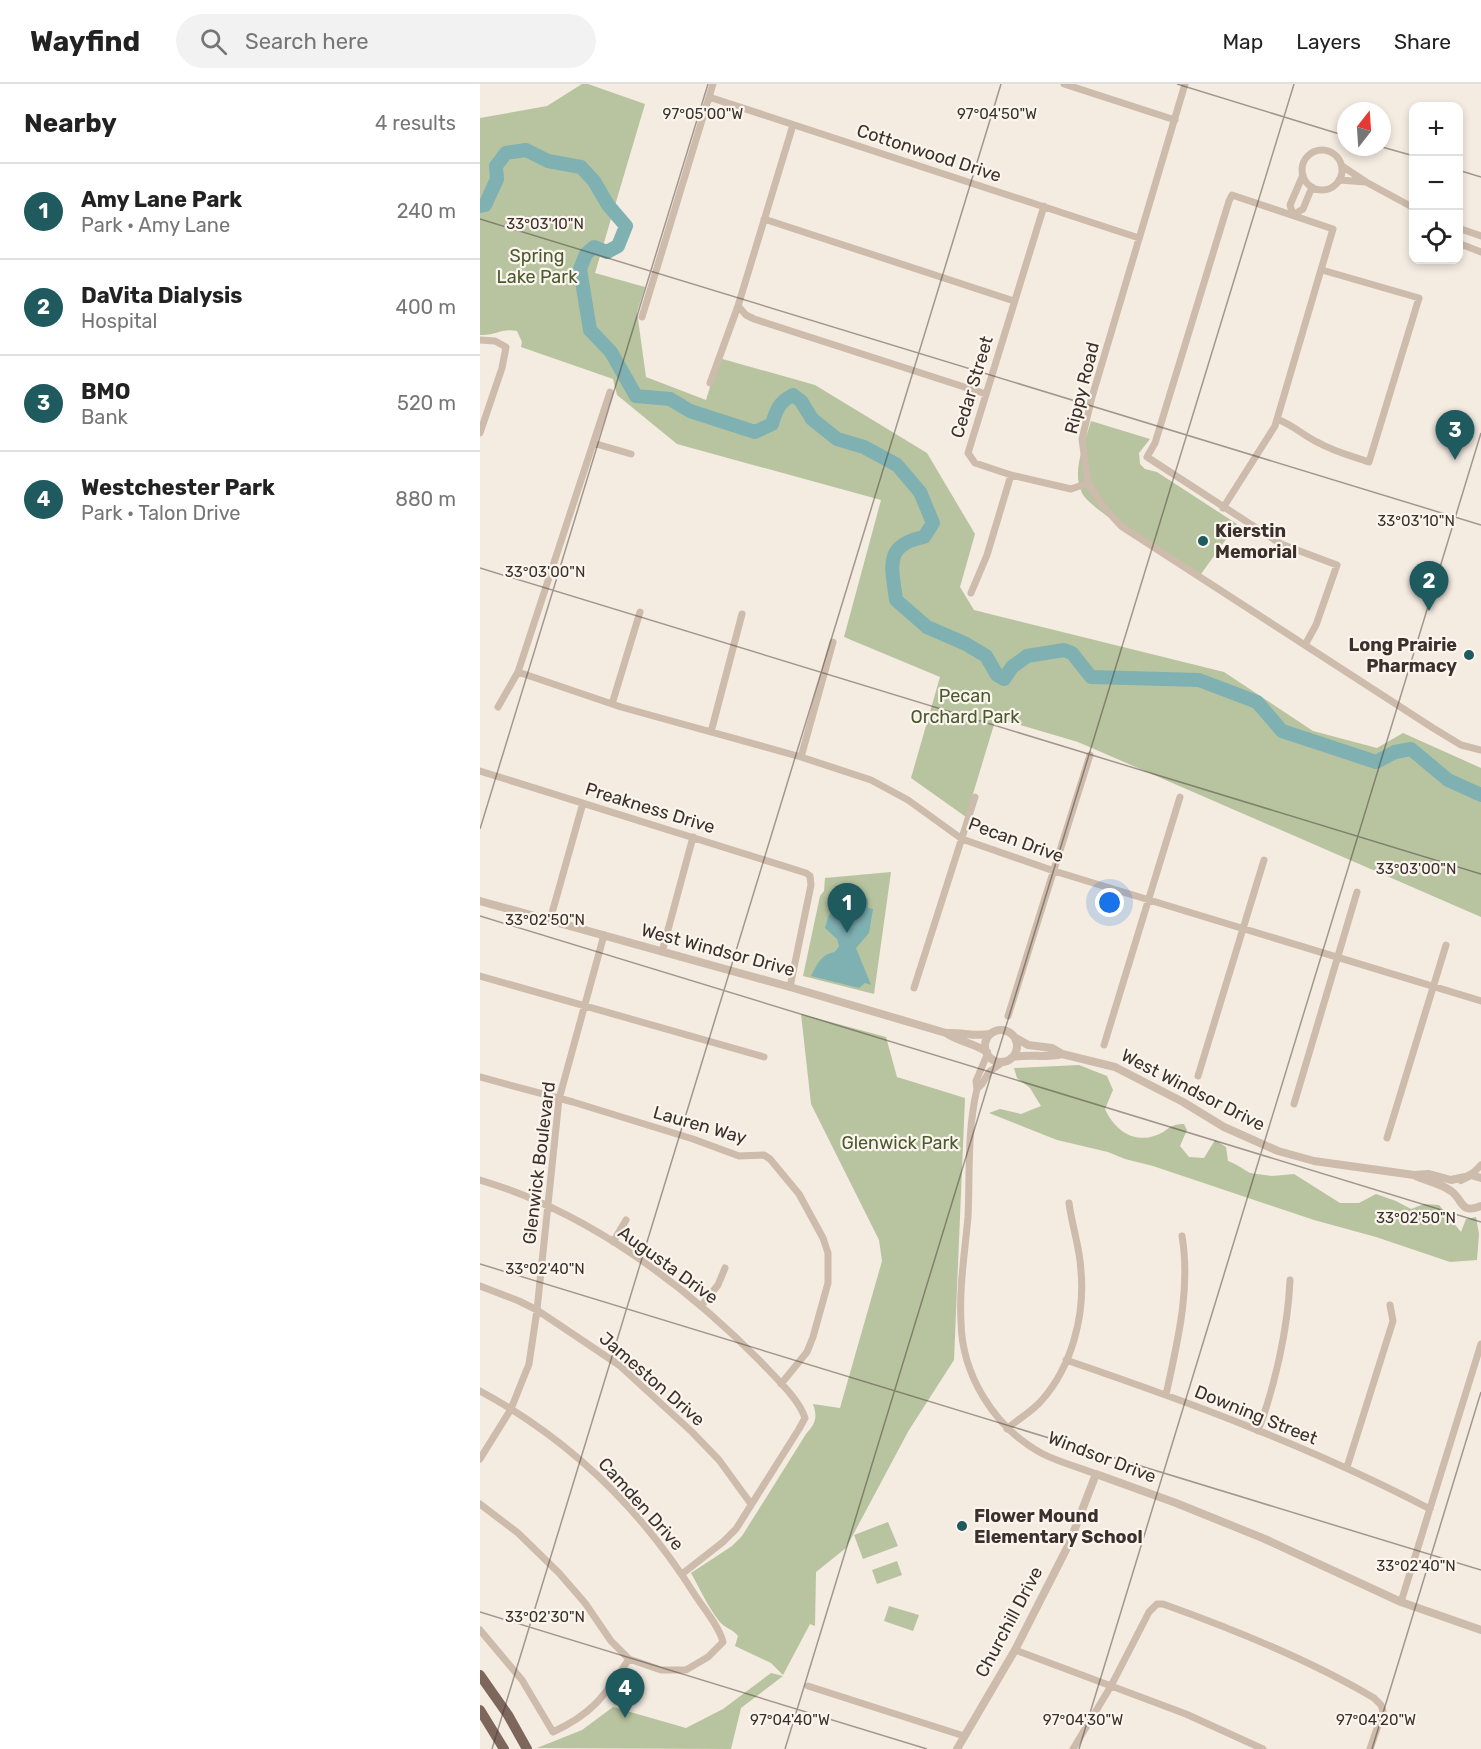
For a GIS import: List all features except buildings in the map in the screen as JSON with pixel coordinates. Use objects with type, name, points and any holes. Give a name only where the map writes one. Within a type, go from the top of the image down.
[{"type":"main road","points":[[480,1675],[508,1714],[527,1749]]},
{"type":"main road","points":[[480,1710],[504,1749]]},
{"type":"street","points":[[642,317],[713,84]]},
{"type":"street","points":[[1064,84],[1175,120]]},
{"type":"street","name":"Rippy Road","points":[[1185,84],[1092,398],[1082,439],[1088,483],[1103,506],[1121,526],[1433,728],[1461,745],[1481,750]]},
{"type":"street","name":"Cottonwood Drive","points":[[709,97],[1139,238]]},
{"type":"street","points":[[710,383],[738,306],[793,125]]},
{"type":"street","points":[[1293,215],[1290,205],[1303,175],[1304,162],[1309,154],[1317,150],[1326,150],[1334,154],[1342,166],[1409,206]]},
{"type":"street","points":[[1303,175],[1312,187],[1327,189],[1339,180],[1342,166]]},
{"type":"street","points":[[1339,180],[1366,182]]},
{"type":"street","points":[[1293,215],[1303,209],[1312,187]]},
{"type":"street","points":[[1223,508],[1269,439],[1277,419],[1334,230],[1232,195],[1155,442],[1147,457],[1223,508],[1281,544],[1337,565],[1317,625],[1305,645]]},
{"type":"street","name":"Cedar Street","points":[[1044,206],[968,453],[975,463],[1011,475],[1071,489],[1088,483]]},
{"type":"street","points":[[764,219],[1014,301]]},
{"type":"street","points":[[1463,230],[1481,236]]},
{"type":"street","points":[[1463,245],[1481,252]]},
{"type":"street","points":[[1277,419],[1332,450],[1369,462],[1419,298],[1322,270]]},
{"type":"street","points":[[738,306],[746,315],[754,319],[986,394]]},
{"type":"street","points":[[480,340],[495,341],[506,346],[502,368],[480,433]]},
{"type":"street","points":[[498,707],[518,672],[610,392]]},
{"type":"street","points":[[593,443],[631,454]]},
{"type":"street","points":[[971,593],[987,555],[1011,475]]},
{"type":"street","points":[[612,704],[640,612]]},
{"type":"street","points":[[711,732],[742,614]]},
{"type":"street","points":[[801,757],[833,642]]},
{"type":"street","name":"Pecan Drive","points":[[518,672],[612,704],[801,757],[878,783],[908,800],[962,838],[1054,871],[1481,1001]]},
{"type":"street","points":[[1008,1016],[1090,755]]},
{"type":"street","name":"Preakness Drive","points":[[480,771],[800,870],[810,876],[811,885],[790,987]]},
{"type":"street","points":[[914,988],[975,797]]},
{"type":"street","points":[[1104,1046],[1180,797]]},
{"type":"street","points":[[550,921],[583,803]]},
{"type":"street","points":[[662,951],[693,837]]},
{"type":"street","points":[[1198,1077],[1264,860]]},
{"type":"street","points":[[1293,1104],[1357,892]]},
{"type":"street","name":"West Windsor Drive","points":[[480,901],[946,1033],[957,1041],[979,1047],[995,1060],[1003,1062],[1028,1054],[1051,1057],[1062,1054]]},
{"type":"street","name":"Glenwick Boulevard","points":[[480,1459],[510,1409],[529,1364],[537,1310],[559,1099],[604,935]]},
{"type":"street","points":[[1387,1138],[1446,945]]},
{"type":"street","points":[[480,976],[764,1057]]},
{"type":"street","name":"West Windsor Drive","points":[[946,1033],[958,1032],[979,1036],[1004,1030],[1028,1045],[1052,1048],[1062,1054],[1115,1067],[1183,1102],[1224,1127],[1278,1151],[1314,1161],[1414,1175],[1429,1174],[1451,1180],[1476,1176],[1481,1178]]},
{"type":"street","points":[[987,1054],[986,1041],[990,1034]]},
{"type":"street","points":[[1013,1057],[1017,1050],[1016,1038]]},
{"type":"street","name":"Windsor Drive","points":[[987,1054],[976,1081],[977,1089],[971,1115],[968,1213],[960,1320],[967,1362],[982,1395],[1007,1429],[1040,1452],[1265,1539],[1401,1602],[1481,1630]]},
{"type":"street","name":"Windsor Drive","points":[[977,1089],[989,1072],[1003,1062]]},
{"type":"street","name":"Lauren Way","points":[[480,1077],[693,1139],[739,1156],[764,1155],[770,1159],[799,1194],[823,1238],[828,1253],[828,1283],[807,1352],[781,1384]]},
{"type":"street","points":[[1456,1196],[1456,1186],[1481,1165]]},
{"type":"street","name":"West Windsor Drive","points":[[1414,1175],[1451,1190],[1461,1205],[1466,1208],[1481,1206]]},
{"type":"street","name":"Augusta Drive","points":[[480,1180],[529,1197],[613,1242],[701,1306],[746,1347],[781,1384],[803,1411],[805,1418],[751,1504]]},
{"type":"street","points":[[1007,1429],[1042,1400],[1066,1360],[1073,1342],[1081,1303],[1082,1272],[1069,1203]]},
{"type":"street","points":[[613,1242],[626,1221]]},
{"type":"street","points":[[1166,1395],[1183,1317],[1184,1251],[1182,1236]]},
{"type":"street","points":[[701,1306],[718,1285],[725,1268]]},
{"type":"street","points":[[1258,1431],[1276,1371],[1290,1280]]},
{"type":"street","name":"Jameston Drive","points":[[480,1286],[537,1310],[619,1365],[719,1460],[751,1504]]},
{"type":"street","points":[[1347,1467],[1393,1320],[1390,1305]]},
{"type":"street","points":[[1401,1602],[1481,1344]]},
{"type":"street","name":"Downing Street","points":[[1066,1360],[1166,1395],[1347,1467],[1430,1509]]},
{"type":"street","name":"Camden Drive","points":[[480,1391],[544,1431],[605,1482],[644,1524],[682,1574],[723,1642],[708,1657],[686,1670],[661,1670],[629,1659]]},
{"type":"street","name":"Churchill Drive","points":[[957,1749],[1015,1650],[1069,1545],[1096,1474]]},
{"type":"street","points":[[480,1504],[518,1533],[559,1573],[585,1603],[611,1641],[629,1659],[607,1694],[591,1710],[553,1732],[522,1680],[480,1630]]},
{"type":"street","points":[[682,1574],[736,1529],[751,1504]]},
{"type":"street","points":[[1073,1749],[1111,1686],[1149,1612],[1156,1604],[1163,1604],[1215,1622],[1305,1662],[1352,1686],[1382,1705],[1383,1711],[1370,1749]]},
{"type":"street","points":[[1015,1650],[1212,1724],[1263,1749]]},
{"type":"street","points":[[808,1686],[964,1736]]},
{"type":"green space","points":[[582,84],[588,84],[645,104],[595,273],[645,287],[637,312],[646,377],[706,400],[719,358],[815,385],[927,453],[975,534],[960,587],[974,610],[1224,672],[1313,731],[1377,748],[1403,733],[1481,768],[1481,917],[1078,742],[996,718],[966,817],[911,778],[940,677],[844,637],[881,500],[677,444],[617,395],[613,379],[521,347],[522,342],[517,331],[506,330],[480,335],[480,118],[547,106]]},
{"type":"green space","points":[[1091,421],[1150,439],[1139,453],[1140,464],[1145,469],[1157,472],[1237,524],[1201,574],[1118,524],[1101,512],[1082,493],[1078,466]]},
{"type":"green space","points":[[891,872],[874,994],[803,976],[820,896],[824,891],[825,878]]},
{"type":"green space","name":"Glenwick Park","points":[[801,1014],[886,1037],[897,1077],[965,1098],[954,1360],[909,1430],[846,1548],[816,1572],[815,1626],[810,1624],[783,1675],[771,1663],[735,1646],[738,1636],[719,1621],[691,1573],[732,1546],[742,1536],[813,1424],[815,1413],[813,1404],[840,1408],[882,1261],[879,1240],[811,1104]]},
{"type":"green space","points":[[1079,1065],[1107,1076],[1113,1090],[1105,1109],[1113,1123],[1131,1136],[1146,1138],[1158,1135],[1174,1125],[1184,1124],[1187,1130],[1180,1146],[1189,1157],[1204,1158],[1215,1140],[1226,1147],[1228,1161],[1250,1173],[1272,1176],[1294,1174],[1340,1203],[1359,1203],[1376,1194],[1411,1209],[1424,1204],[1439,1205],[1461,1232],[1466,1219],[1476,1217],[1479,1234],[1477,1260],[1450,1262],[1108,1152],[1057,1140],[989,1113],[1000,1109],[1021,1114],[1041,1106],[1030,1088],[1017,1078],[1014,1068]]},
{"type":"green space","points":[[888,1522],[898,1546],[863,1559],[854,1535]]},
{"type":"green space","points":[[897,1561],[902,1575],[877,1584],[872,1570]]},
{"type":"green space","points":[[889,1606],[919,1615],[913,1631],[884,1621]]},
{"type":"green space","points":[[771,1673],[783,1676],[741,1708],[731,1749],[537,1748],[582,1730],[613,1707],[686,1728],[723,1709]]},
{"type":"water","points":[[858,890],[863,892],[868,900],[868,908],[873,909],[869,933],[856,948],[871,985],[865,983],[859,988],[811,976],[823,958],[835,952],[839,946],[837,939],[825,928],[828,917]]},
{"type":"waterway","points":[[480,206],[485,205],[497,179],[496,166],[506,153],[526,150],[548,161],[581,167],[594,181],[608,205],[626,226],[618,246],[607,252],[594,247],[586,254],[580,269],[590,330],[611,352],[636,396],[670,399],[690,411],[755,432],[772,424],[779,406],[793,395],[801,401],[812,419],[837,439],[864,447],[897,465],[920,492],[933,523],[924,537],[911,541],[896,552],[892,568],[896,600],[927,627],[966,644],[986,656],[997,675],[1004,679],[1012,667],[1027,656],[1064,650],[1072,653],[1091,677],[1199,680],[1257,702],[1282,731],[1376,762],[1395,752],[1411,749],[1448,780],[1481,795]]},
{"type":"place","name":"BMO","points":[[1455,460]]},
{"type":"place","name":"Kierstin Memorial","points":[[1203,541]]},
{"type":"place","name":"DaVita Dialysis","points":[[1429,611]]},
{"type":"place","name":"Long Prairie Pharmacy","points":[[1469,655]]},
{"type":"place","name":"Amy Lane Park","points":[[847,933]]},
{"type":"place","name":"Flower Mound Elementary School","points":[[962,1526]]},
{"type":"place","name":"Westchester Park","points":[[625,1718]]},
{"type":"park label","name":"Spring Lake Park","points":[[537,266]]},
{"type":"park label","name":"Pecan Orchard Park","points":[[965,706]]}]
